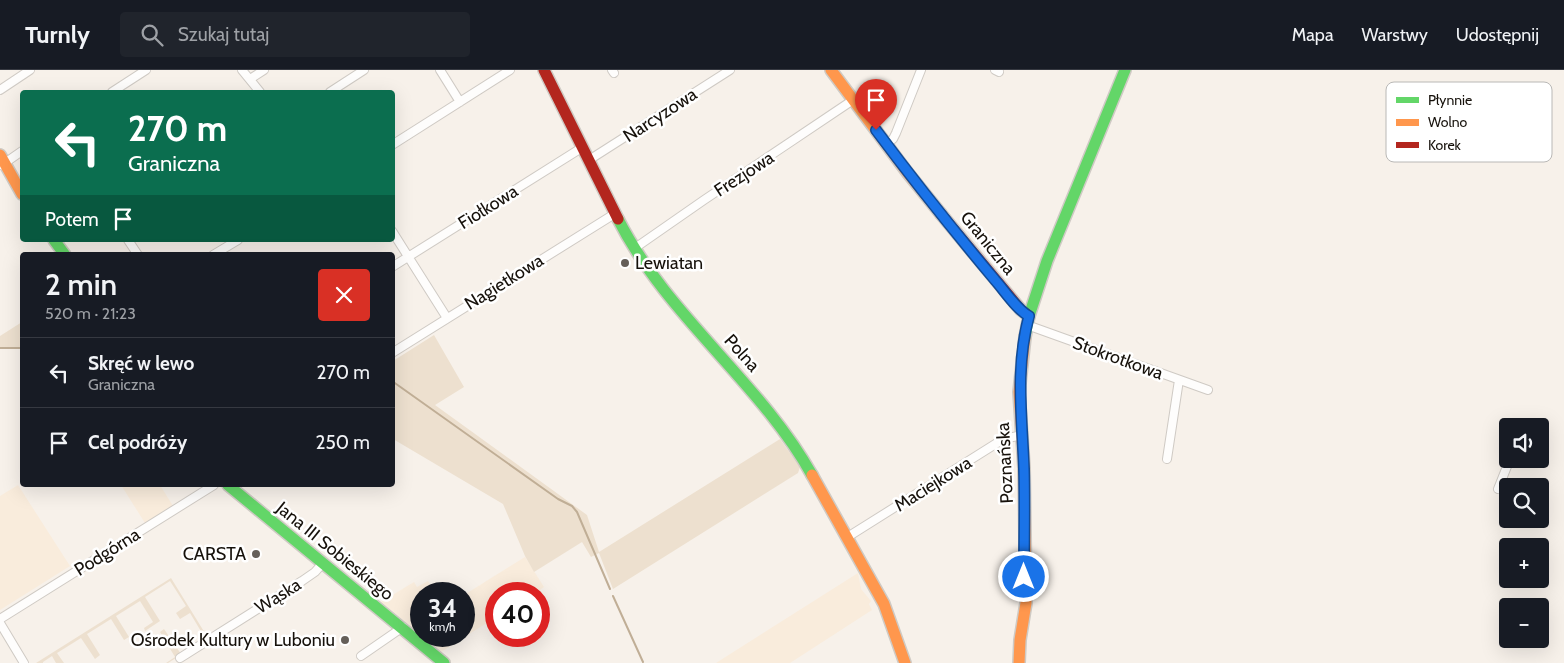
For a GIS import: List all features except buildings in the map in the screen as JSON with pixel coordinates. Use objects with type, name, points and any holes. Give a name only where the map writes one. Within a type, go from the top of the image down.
[{"type":"street","points":[[0,90],[30,70]]},
{"type":"street","points":[[115,90],[146,70]]},
{"type":"street","points":[[242,70],[258,90]]},
{"type":"street","points":[[250,79],[264,70]]},
{"type":"street","points":[[333,90],[364,70]]},
{"type":"street","points":[[440,70],[460,102]]},
{"type":"street","points":[[395,143],[510,70]]},
{"type":"street","name":"Polna","points":[[544,70],[635,248],[700,332],[781,426],[812,472],[846,538],[884,604],[905,663]]},
{"type":"street","name":"Narcyzowa","points":[[589,160],[730,70]]},
{"type":"street","name":"Graniczna","points":[[831,70],[907,172],[1022,310],[1028,321]]},
{"type":"street","points":[[887,144],[896,133],[921,70]]},
{"type":"street","name":"Poznańska","points":[[1019,663],[1020,640],[1026,603],[1020,378],[1028,321],[1038,284],[1054,239],[1125,70]]},
{"type":"street","name":"Frezjowa","points":[[635,248],[853,100]]},
{"type":"street","name":"Fiołkowa","points":[[395,266],[583,147]]},
{"type":"street","points":[[20,152],[1,162],[20,191]]},
{"type":"street","name":"Nagietkowa","points":[[395,351],[616,213]]},
{"type":"street","points":[[395,236],[447,318]]},
{"type":"street","points":[[217,252],[235,242]]},
{"type":"street","name":"Stokrotkowa","points":[[1028,321],[1208,390]]},
{"type":"street","points":[[1167,458],[1179,380]]},
{"type":"street","name":"Maciejkowa","points":[[846,538],[997,443],[1010,437],[1022,435]]},
{"type":"street","points":[[1498,489],[1506,468]]},
{"type":"street","name":"Podgórna","points":[[0,619],[211,487]]},
{"type":"street","name":"Jana III Sobieskiego","points":[[230,487],[444,663]]},
{"type":"street","name":"Wąska","points":[[180,658],[302,581],[315,572],[323,563]]},
{"type":"street","points":[[0,623],[24,663]]},
{"type":"street","points":[[361,656],[403,628]]},
{"type":"shaded area","points":[[20,323],[20,347],[0,347],[0,336]]},
{"type":"shaded area","points":[[434,335],[464,387],[435,405],[587,515],[599,552],[780,439],[800,467],[798,473],[613,589],[599,553],[591,557],[582,542],[534,572],[525,556],[503,504],[395,440],[395,360]]},
{"type":"shaded area","points":[[18,485],[70,566],[0,610],[0,496]]},
{"type":"shaded area","points":[[122,487],[161,487],[173,506],[145,523]]},
{"type":"shaded area","points":[[525,557],[541,582],[485,582],[485,624],[475,630],[475,588]]},
{"type":"shaded area","points":[[858,573],[861,589],[871,601],[869,604],[872,610],[790,663],[716,663]]},
{"type":"shaded area","points":[[171,578],[208,638],[166,663],[175,657],[160,632],[164,629],[181,654],[205,638],[190,613],[180,619],[176,613],[186,606],[170,581],[145,597],[160,621],[145,631],[144,628],[153,622],[140,601],[116,616],[129,637],[124,640],[111,619],[87,634],[100,655],[95,659],[81,638],[57,653],[64,663],[56,663],[52,656],[43,663],[36,663]]},
{"type":"shaded area","points":[[410,584],[410,626],[381,602]]},
{"type":"shaded area","points":[[435,647],[449,647],[441,652]]},
{"type":"waterway","points":[[0,348],[20,348]]},
{"type":"waterway","points":[[395,383],[558,499],[572,506],[577,512],[610,589]]},
{"type":"waterway","points":[[613,596],[643,662]]},
{"type":"traffic: fast","points":[[1025,337],[1029,316],[1047,261],[1125,70]]},
{"type":"traffic: fast","points":[[618,219],[638,254],[662,287],[767,409],[791,441],[812,475]]},
{"type":"traffic: fast","points":[[55,242],[63,252]]},
{"type":"traffic: fast","points":[[230,487],[444,663]]},
{"type":"traffic: slow","points":[[831,70],[907,172],[941,214]]},
{"type":"traffic: slow","points":[[0,155],[20,190]]},
{"type":"traffic: slow","points":[[1019,663],[1020,640],[1026,603],[1024,468],[1019,392],[1025,337]]},
{"type":"traffic: slow","points":[[812,475],[884,604],[905,663]]},
{"type":"traffic: jam","points":[[544,70],[618,219]]},
{"type":"traffic: jam","points":[[941,214],[1021,310],[1029,316]]},
{"type":"place","name":"Lewiatan","points":[[625,263]]},
{"type":"place","name":"CARSTA","points":[[256,554]]},
{"type":"place","name":"Ośrodek Kultury w Luboniu","points":[[345,640]]},
{"type":"route","points":[[876,130],[907,172],[986,269],[1025,314],[1029,316],[1021,359],[1019,392],[1024,479],[1024,577]]}]
